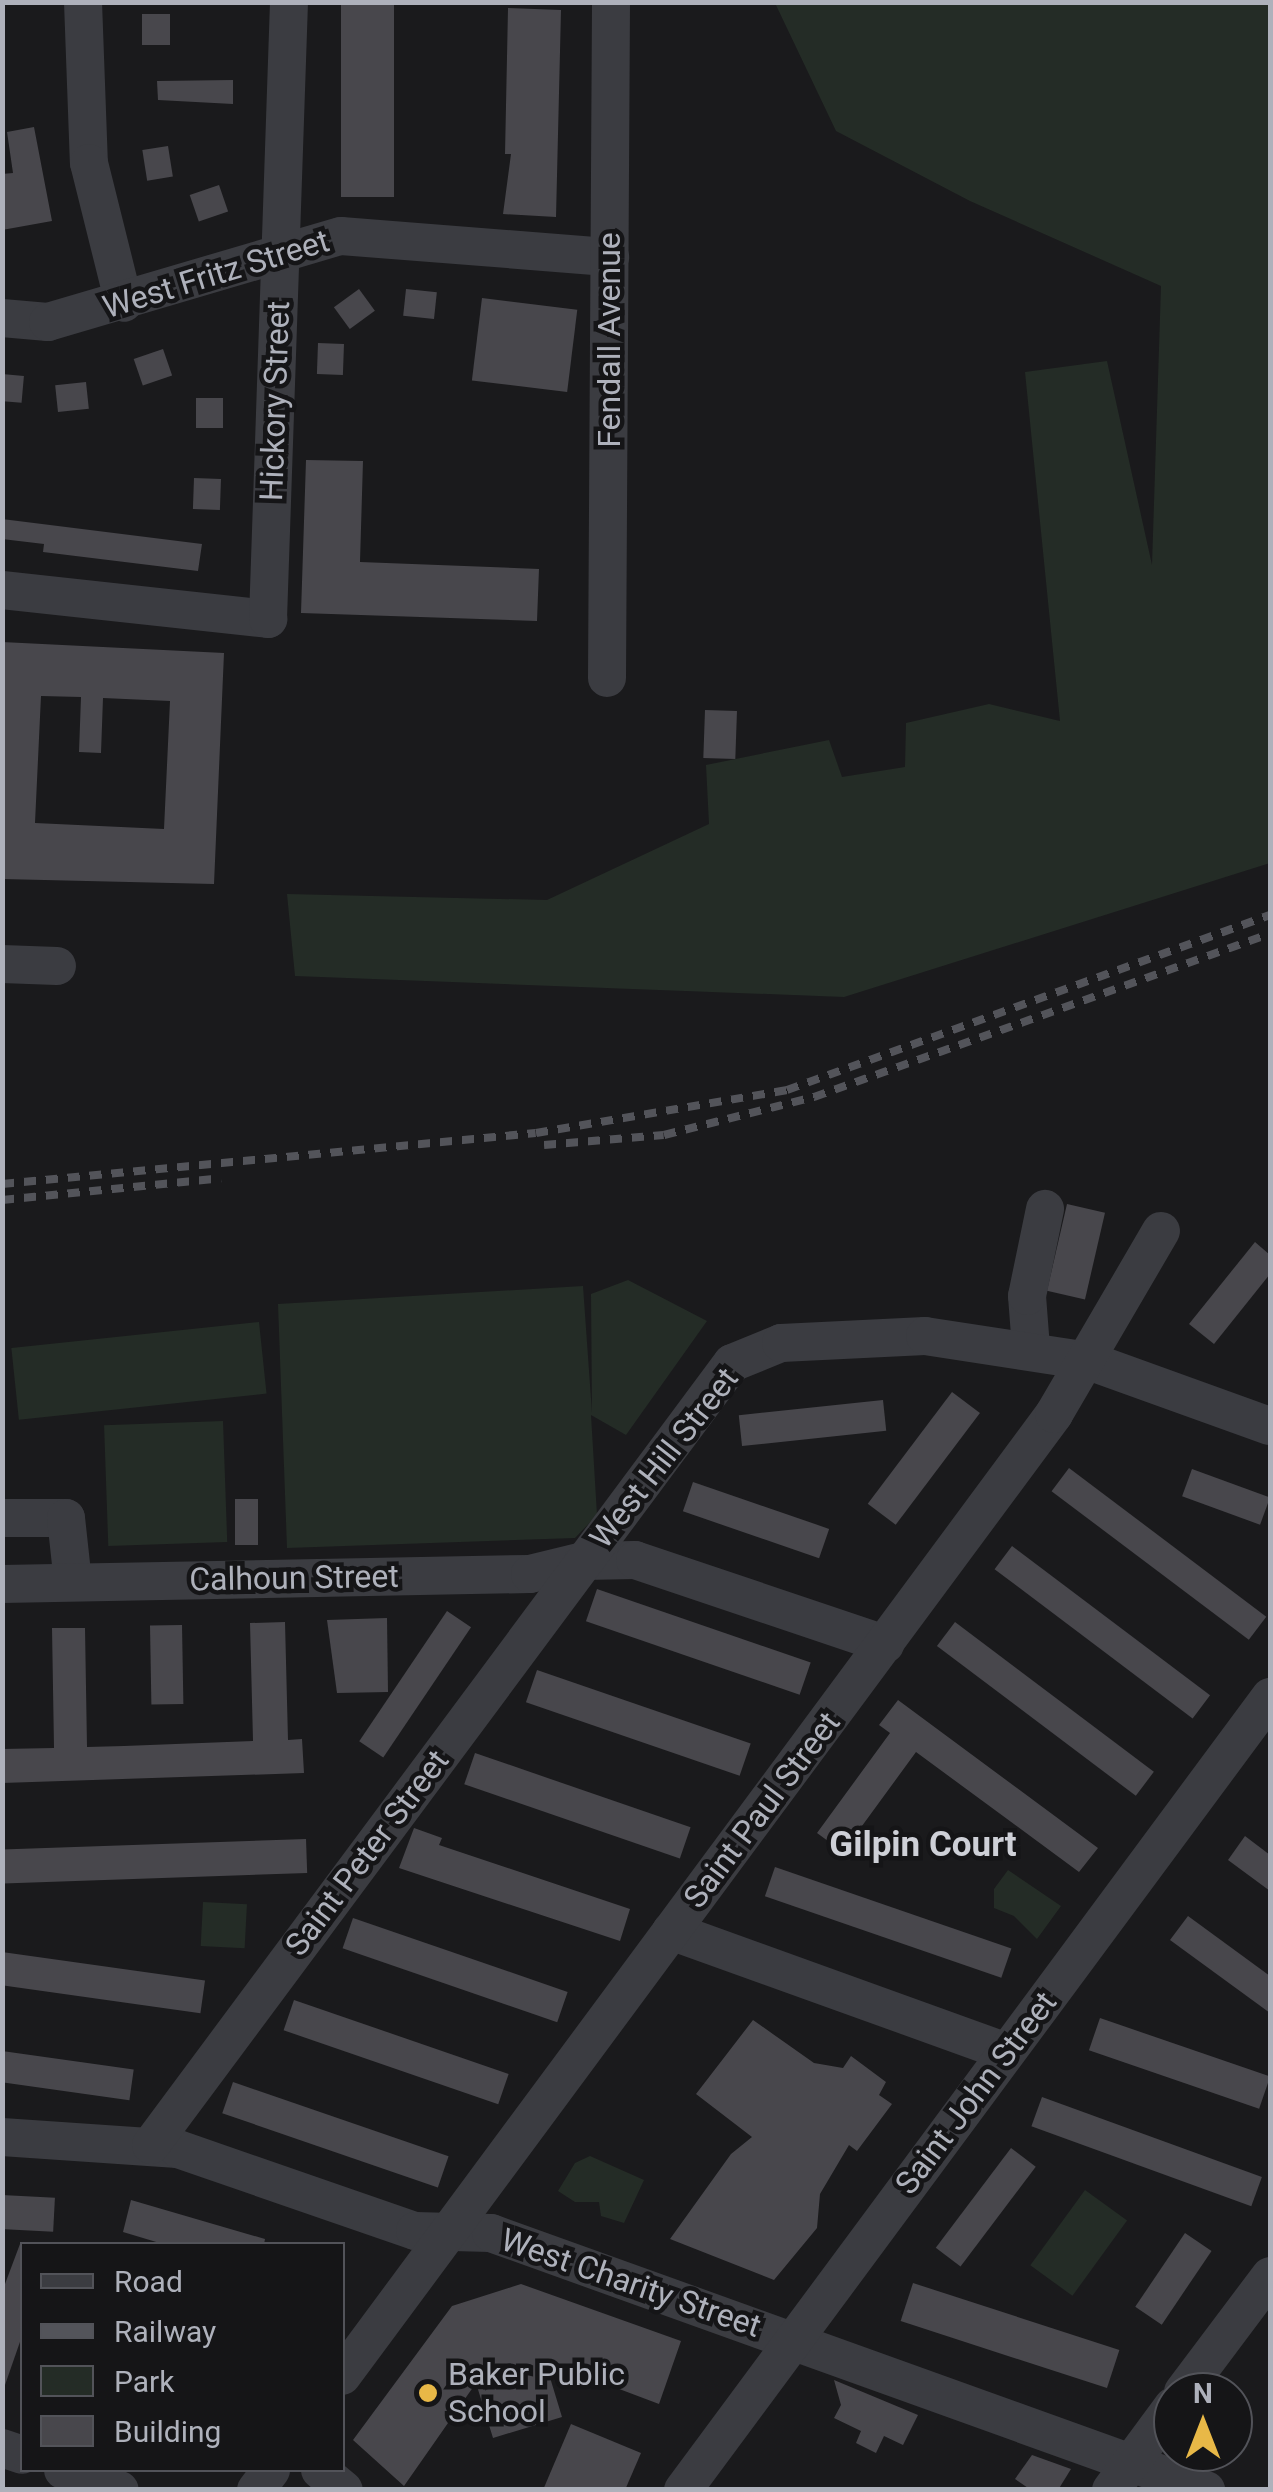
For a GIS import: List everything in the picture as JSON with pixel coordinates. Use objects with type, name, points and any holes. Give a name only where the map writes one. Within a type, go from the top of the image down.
[{"type":"street","points":[[83,2],[89,163],[124,303]]},
{"type":"street","name":"Hickory Street","points":[[2,590],[268,620],[289,2]]},
{"type":"street","name":"Fendall Avenue","points":[[607,678],[610,2]]},
{"type":"street","name":"West Fritz Street","points":[[2,318],[48,322],[124,303],[279,252],[342,236],[610,256]]},
{"type":"street","points":[[2,964],[57,966]]},
{"type":"street","points":[[1031,1348],[1027,1296],[1046,1209]]},
{"type":"street","name":"Saint Paul Street","points":[[345,2372],[453,2232],[1089,1361],[1161,1231]]},
{"type":"street","name":"West Hill Street","points":[[584,1561],[732,1363],[781,1343],[925,1336],[1031,1348],[1089,1361],[1270,1426]]},
{"type":"street","points":[[2,1518],[66,1518],[72,1582]]},
{"type":"street","name":"Calhoun Street","points":[[2,1584],[530,1574],[584,1561],[635,1560],[885,1644]]},
{"type":"street","name":"Saint Peter Street","points":[[151,2146],[584,1561]]},
{"type":"street","name":"Saint John Street","points":[[683,2490],[1270,1697]]},
{"type":"street","points":[[672,1931],[1005,2051]]},
{"type":"street","name":"West Charity Street","points":[[2,2137],[151,2146],[202,2155],[415,2231],[491,2233],[794,2339],[1121,2475],[1206,2490]]},
{"type":"street","points":[[1198,2372],[1270,2276]]},
{"type":"street","points":[[1121,2475],[1153,2433]]},
{"type":"street","points":[[69,2472],[120,2490]]},
{"type":"street","points":[[322,2472],[344,2490]]},
{"type":"green space","points":[[775,3],[1270,4],[1270,863],[844,997],[295,976],[287,894],[547,900],[709,824],[706,765],[829,740],[842,777],[905,767],[906,723],[989,704],[1060,721],[1025,372],[1107,361],[1152,565],[1161,286],[970,201],[836,131]]},
{"type":"green space","points":[[628,1280],[707,1321],[626,1435],[591,1415],[597,1515],[575,1538],[287,1548],[278,1304],[583,1286],[592,1413],[591,1294]]},
{"type":"green space","points":[[259,1322],[267,1394],[19,1420],[11,1348]]},
{"type":"green space","points":[[223,1421],[227,1542],[108,1546],[104,1425]]},
{"type":"green space","points":[[1008,1870],[1061,1906],[1037,1939],[1014,1916],[994,1908],[994,1889]]},
{"type":"green space","points":[[203,1902],[247,1904],[245,1948],[201,1946]]},
{"type":"green space","points":[[590,2156],[644,2180],[624,2223],[601,2216],[599,2202],[575,2202],[558,2191],[575,2163]]},
{"type":"green space","points":[[1085,2190],[1127,2221],[1072,2296],[1030,2265]]},
{"type":"building","points":[[341,2],[394,2],[394,197],[341,197]]},
{"type":"building","points":[[508,8],[561,10],[556,217],[503,214],[511,154],[505,154]]},
{"type":"building","points":[[142,14],[170,14],[170,45],[142,45]]},
{"type":"building","points":[[233,80],[233,104],[158,100],[157,81]]},
{"type":"building","points":[[34,127],[52,221],[2,230],[2,174],[13,173],[7,132]]},
{"type":"building","points":[[168,146],[173,177],[147,181],[142,150]]},
{"type":"building","points":[[219,185],[228,211],[199,222],[190,195]]},
{"type":"building","points":[[359,289],[375,311],[350,329],[334,307]]},
{"type":"building","points":[[406,289],[437,292],[434,319],[403,316]]},
{"type":"building","points":[[482,298],[577,310],[567,392],[472,380]]},
{"type":"building","points":[[318,343],[344,344],[343,375],[317,374]]},
{"type":"building","points":[[163,349],[172,375],[143,386],[134,359]]},
{"type":"building","points":[[2,374],[24,376],[22,403],[2,401]]},
{"type":"building","points":[[86,382],[89,409],[58,412],[55,385]]},
{"type":"building","points":[[196,398],[223,398],[223,428],[196,428]]},
{"type":"building","points":[[306,460],[363,461],[360,562],[539,569],[537,621],[301,613]]},
{"type":"building","points":[[194,478],[221,479],[220,510],[193,509]]},
{"type":"building","points":[[2,519],[202,544],[198,571],[43,552],[44,544],[2,539]]},
{"type":"building","points":[[2,642],[224,653],[214,884],[2,879]],"holes":[[[41,696],[81,697],[79,752],[101,753],[103,698],[170,701],[164,829],[35,823]]]},
{"type":"building","points":[[705,710],[737,711],[735,759],[703,758]]},
{"type":"building","points":[[1067,1204],[1105,1213],[1085,1299],[1047,1291]]},
{"type":"building","points":[[1255,1242],[1270,1255],[1270,1274],[1214,1344],[1189,1324]]},
{"type":"building","points":[[952,1392],[980,1413],[896,1525],[868,1504]]},
{"type":"building","points":[[883,1400],[886,1431],[742,1446],[739,1415]]},
{"type":"building","points":[[1069,1468],[1266,1617],[1249,1640],[1052,1491]]},
{"type":"building","points":[[1192,1469],[1270,1497],[1260,1525],[1182,1496]]},
{"type":"building","points":[[693,1482],[829,1529],[819,1558],[683,1511]]},
{"type":"building","points":[[235,1499],[258,1499],[258,1545],[235,1545]]},
{"type":"building","points":[[1012,1546],[1210,1695],[1193,1718],[995,1569]]},
{"type":"building","points":[[597,1589],[811,1663],[800,1695],[586,1621]]},
{"type":"building","points":[[447,1611],[471,1627],[383,1757],[359,1741]]},
{"type":"building","points":[[387,1618],[388,1692],[337,1693],[327,1620]]},
{"type":"building","points":[[285,1622],[288,1740],[302,1739],[304,1773],[2,1783],[2,1749],[54,1748],[52,1628],[85,1628],[87,1747],[253,1741],[250,1623]]},
{"type":"building","points":[[955,1622],[1154,1772],[1136,1796],[937,1646]]},
{"type":"building","points":[[182,1625],[183,1704],[151,1705],[150,1626]]},
{"type":"building","points":[[537,1670],[751,1744],[740,1776],[526,1702]]},
{"type":"building","points":[[898,1700],[1098,1848],[1079,1872],[916,1752],[843,1852],[817,1833],[890,1733],[879,1725]]},
{"type":"building","points":[[475,1753],[691,1827],[680,1858],[464,1784]]},
{"type":"building","points":[[414,1828],[442,1838],[439,1845],[630,1909],[620,1941],[399,1868]]},
{"type":"building","points":[[1245,1836],[1270,1855],[1270,1891],[1228,1860]]},
{"type":"building","points":[[306,1839],[307,1873],[3,1884],[2,1850]]},
{"type":"building","points":[[775,1867],[1011,1948],[1001,1978],[765,1896]]},
{"type":"building","points":[[1188,1916],[1270,1976],[1270,2013],[1170,1940]]},
{"type":"building","points":[[353,1918],[568,1992],[557,2022],[343,1948]]},
{"type":"building","points":[[2,1952],[205,1981],[200,2013],[2,1985]]},
{"type":"building","points":[[294,2000],[509,2074],[498,2104],[284,2030]]},
{"type":"building","points":[[1100,2018],[1270,2077],[1259,2109],[1089,2050]]},
{"type":"building","points":[[753,2020],[814,2063],[843,2068],[851,2056],[886,2082],[879,2095],[892,2104],[857,2151],[849,2145],[820,2194],[817,2228],[774,2280],[670,2239],[731,2154],[752,2137],[696,2094]]},
{"type":"building","points":[[2,2051],[134,2070],[129,2100],[2,2082]]},
{"type":"building","points":[[233,2082],[449,2156],[438,2187],[222,2113]]},
{"type":"building","points":[[1042,2097],[1262,2177],[1251,2206],[1031,2126]]},
{"type":"building","points":[[1011,2148],[1036,2167],[961,2266],[936,2248]]},
{"type":"building","points":[[2,2195],[55,2198],[53,2232],[2,2229]]},
{"type":"building","points":[[131,2200],[265,2239],[156,2242],[123,2232]]},
{"type":"building","points":[[1185,2233],[1212,2251],[1162,2325],[1135,2307]]},
{"type":"building","points":[[20,2244],[20,2342],[5,2385],[2,2292]]},
{"type":"building","points":[[913,2283],[1119,2350],[1107,2388],[901,2321]]},
{"type":"building","name":"Baker Public School","points":[[521,2284],[681,2341],[659,2404],[545,2361],[562,2417],[493,2438],[476,2383],[404,2486],[353,2440],[452,2306]]},
{"type":"building","points":[[834,2380],[918,2415],[903,2445],[884,2436],[876,2453],[856,2443],[861,2431],[834,2418],[841,2405]]},
{"type":"building","points":[[571,2424],[641,2453],[625,2490],[543,2490]]},
{"type":"building","points":[[1032,2455],[1071,2469],[1058,2490],[1031,2490],[1015,2479]]},
{"type":"railway","points":[[2,1184],[536,1133],[787,1090],[1270,915]]},
{"type":"railway","points":[[544,1145],[664,1135],[814,1097],[1270,934]]},
{"type":"railway","points":[[2,1200],[221,1178]]},
{"type":"place","name":"Baker Public School","points":[[428,2393]]},
{"type":"district","name":"Gilpin Court","points":[[923,1845]]}]
